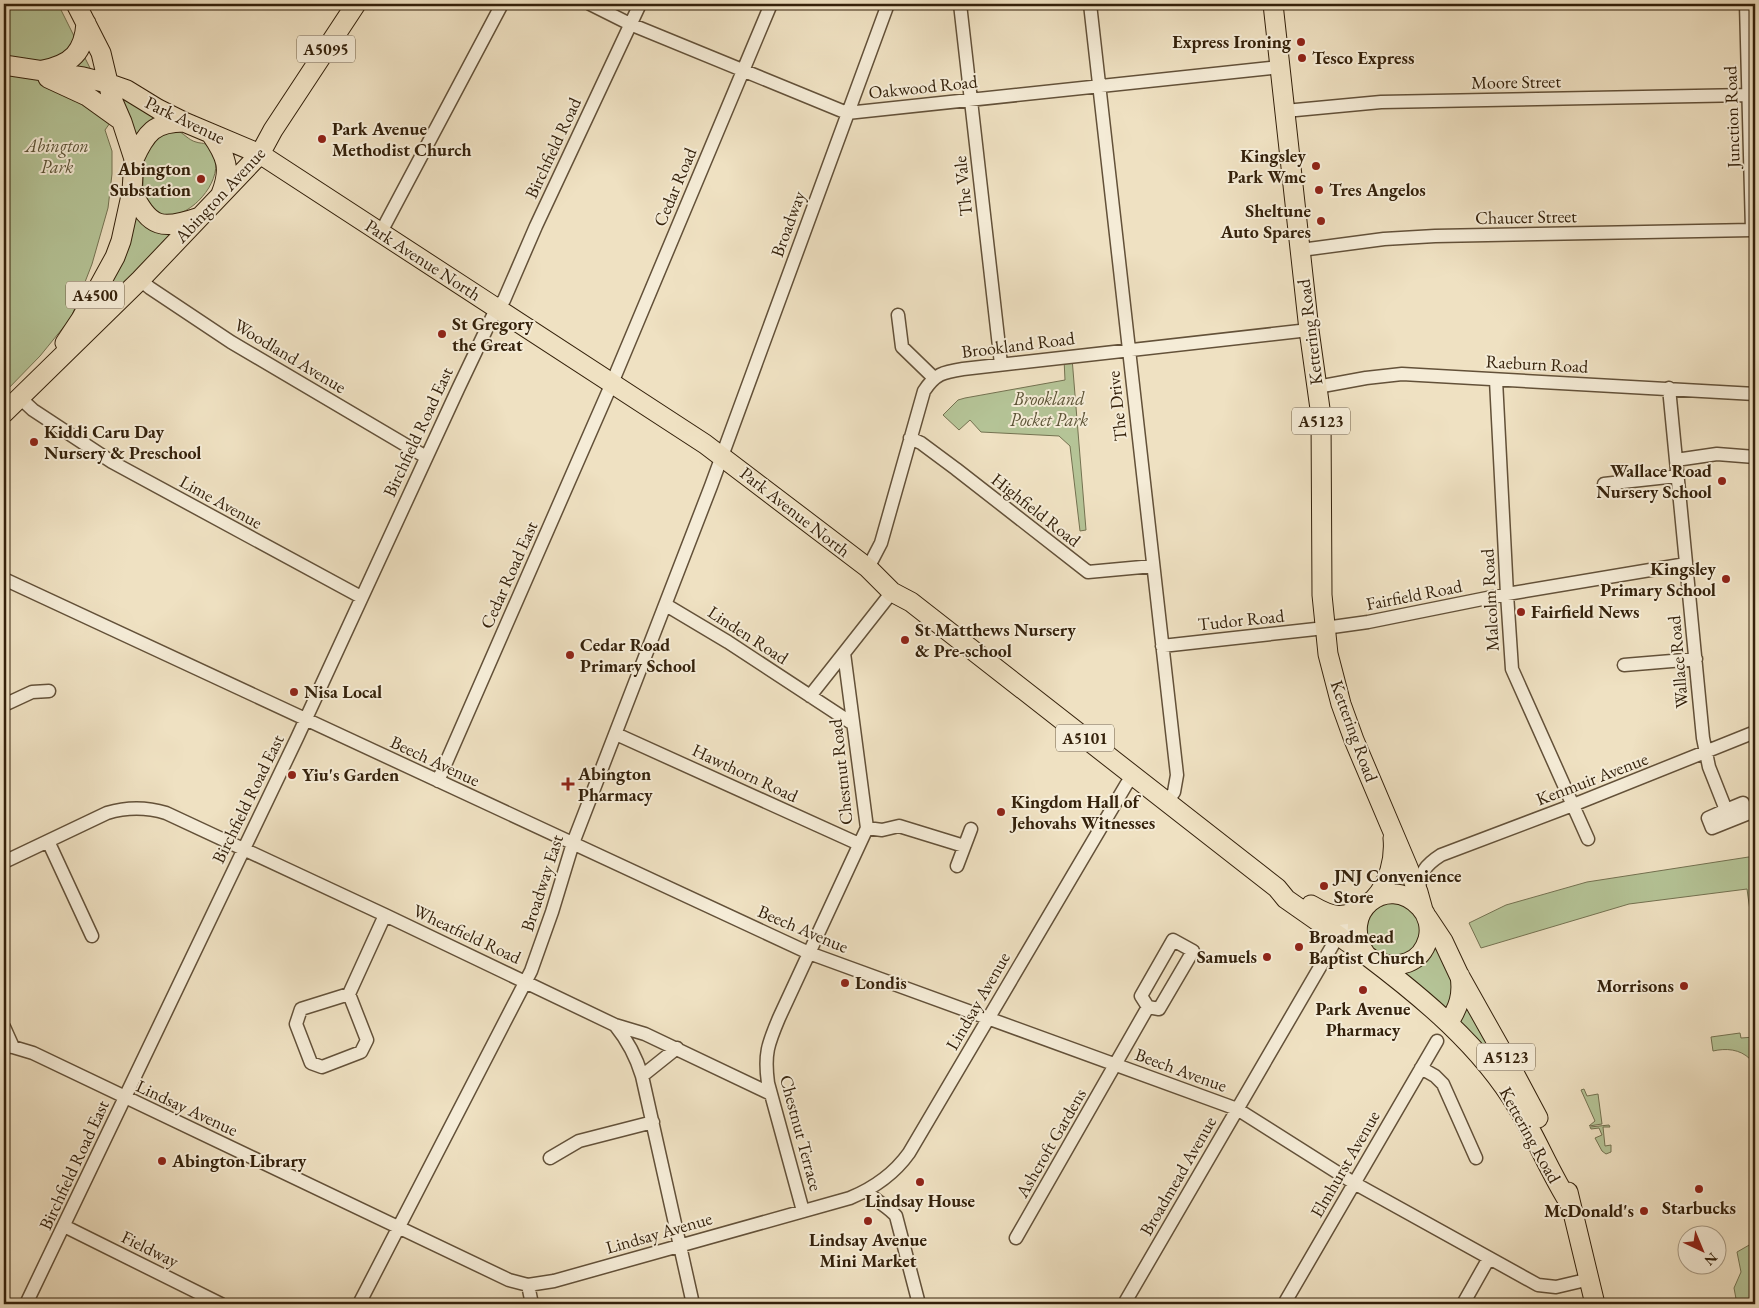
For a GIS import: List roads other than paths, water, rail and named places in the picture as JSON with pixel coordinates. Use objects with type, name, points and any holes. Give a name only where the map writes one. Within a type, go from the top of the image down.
[{"type":"main road","name":"A4500","points":[[76,4],[101,53],[135,94]]},
{"type":"main road","name":"Abington Avenue","points":[[140,280],[260,154],[356,4]]},
{"type":"main road","name":"Kettering Road","points":[[1273,4],[1322,438],[1322,595],[1328,654],[1341,704],[1354,740],[1407,865],[1422,906],[1514,1071],[1565,1176],[1570,1204],[1595,1304]]},
{"type":"main road","points":[[40,71],[63,63],[80,50],[85,38],[86,23]]},
{"type":"main road","name":"A4500","points":[[49,367],[81,319],[112,264],[121,241],[132,191],[134,159],[107,83],[101,53]]},
{"type":"main road","points":[[4,65],[83,77],[107,83],[135,94]]},
{"type":"main road","points":[[40,71],[53,81],[87,96],[122,122]]},
{"type":"main road","name":"Park Avenue","points":[[135,94],[158,109],[184,122],[260,154],[288,172]]},
{"type":"main road","name":"A4500","points":[[134,159],[144,139],[157,126],[172,122],[184,122]]},
{"type":"main road","name":"A5095","points":[[238,146],[256,142],[275,128]]},
{"type":"main road","name":"A5101","points":[[275,128],[274,152],[278,161],[288,172]]},
{"type":"main road","name":"A4500","points":[[212,134],[219,145],[226,167],[227,180],[220,195]]},
{"type":"main road","name":"A5095","points":[[241,176],[253,168],[262,167],[288,172]]},
{"type":"main road","name":"Park Avenue North","points":[[288,172],[722,456],[868,568],[892,592],[911,602],[1168,802],[1277,888],[1286,898],[1371,959]]},
{"type":"main road","points":[[132,191],[146,216],[162,225],[201,217]]},
{"type":"main road","name":"A4500","points":[[4,413],[140,280]]},
{"type":"main road","name":"Kettering Road","points":[[1369,902],[1392,865],[1394,850],[1392,829]]},
{"type":"main road","name":"Park Avenue North","points":[[1277,888],[1289,892],[1332,916],[1369,902]]},
{"type":"main road","points":[[1395,894],[1405,896],[1422,906],[1428,924],[1427,941],[1417,957],[1409,963],[1388,966],[1371,959],[1360,947],[1356,926],[1359,916],[1369,902],[1384,895],[1395,894]]},
{"type":"main road","name":"Kettering Road","points":[[1371,959],[1461,1034],[1497,1076],[1518,1108],[1558,1185],[1570,1204]]},
{"type":"main road","name":"Kettering Road","points":[[1448,1022],[1455,1014],[1460,999],[1460,975]]},
{"type":"street","points":[[380,232],[502,4]]},
{"type":"street","name":"Oakwood Road","points":[[590,4],[630,24],[847,113],[1280,67]]},
{"type":"street","name":"Birchfield Road","points":[[497,307],[504,300],[536,226],[640,4]]},
{"type":"street","name":"Cedar Road","points":[[612,383],[771,4]]},
{"type":"street","name":"Broadway","points":[[722,456],[888,4]]},
{"type":"street","name":"The Vale","points":[[960,4],[1001,364]]},
{"type":"street","name":"The Drive","points":[[1090,4],[1177,775],[1176,785],[1168,802]]},
{"type":"street","name":"Junction Road","points":[[1746,4],[1754,216],[1752,230]]},
{"type":"street","name":"Moore Street","points":[[1285,111],[1381,102],[1748,95]]},
{"type":"street","name":"Chaucer Street","points":[[1300,250],[1376,240],[1435,236],[1752,230]]},
{"type":"street","name":"Woodland Avenue","points":[[140,280],[231,342],[426,457]]},
{"type":"street","name":"Birchfield Road East","points":[[26,1304],[305,720],[497,307]]},
{"type":"street","points":[[868,568],[879,549],[924,391],[934,378],[902,347],[898,315]]},
{"type":"street","name":"Brookland Road","points":[[934,378],[952,370],[1309,330]]},
{"type":"street","name":"Raeburn Road","points":[[1317,387],[1402,374],[1755,394]]},
{"type":"street","name":"Malcolm Road","points":[[1496,380],[1506,594],[1512,669],[1588,839]]},
{"type":"street","name":"Cedar Road East","points":[[438,781],[612,383]]},
{"type":"street","name":"Wallace Road","points":[[1669,388],[1702,738],[1705,753],[1726,810]]},
{"type":"street","name":"Lime Avenue","points":[[19,398],[33,410],[112,462],[361,597]]},
{"type":"street","name":"Highfield Road","points":[[910,438],[921,443],[1088,572],[1153,566]]},
{"type":"street","points":[[1676,460],[1717,454],[1755,457]]},
{"type":"street","name":"Broadway East","points":[[359,1304],[526,982],[552,912],[573,843],[722,456]]},
{"type":"street","points":[[1604,484],[1677,476]]},
{"type":"street","name":"Fairfield Road","points":[[1324,628],[1368,622],[1506,594],[1686,564]]},
{"type":"street","name":"Beech Avenue","points":[[4,579],[809,953],[1237,1109],[1354,1183],[1538,1285],[1556,1287],[1590,1279]]},
{"type":"street","points":[[810,696],[892,592]]},
{"type":"street","name":"Linden Road","points":[[666,605],[674,608],[728,642],[853,724]]},
{"type":"street","name":"Tudor Road","points":[[1162,646],[1324,628]]},
{"type":"street","name":"Chestnut Road","points":[[809,953],[867,828],[844,653]]},
{"type":"street","points":[[1624,665],[1696,659]]},
{"type":"street","points":[[4,705],[32,692],[50,691]]},
{"type":"street","name":"Kenmuir Avenue","points":[[1422,906],[1421,874],[1427,864],[1441,855],[1573,806],[1755,732]]},
{"type":"street","name":"Hawthorn Road","points":[[616,734],[859,844]]},
{"type":"street","name":"Lindsay Avenue","points":[[8,1047],[33,1053],[509,1280],[528,1285],[554,1281],[850,1198],[866,1191],[896,1169],[906,1158],[1133,775]]},
{"type":"street","name":"Wheatfield Road","points":[[4,862],[117,810],[139,808],[166,813],[615,1025],[645,1034],[677,1048],[771,1094]]},
{"type":"street","points":[[867,828],[882,830],[899,826],[964,846]]},
{"type":"street","points":[[957,866],[971,829]]},
{"type":"street","points":[[48,841],[92,936]]},
{"type":"street","name":"Kenmuir Avenue","points":[[1369,902],[1402,867],[1430,855],[1441,855]]},
{"type":"street","name":"Broadmead Avenue","points":[[1124,1304],[1338,936],[1369,902]]},
{"type":"street","points":[[349,994],[301,1010],[296,1024],[311,1062],[322,1067],[361,1052],[366,1040],[349,994],[385,915]]},
{"type":"street","points":[[1173,940],[1193,951],[1159,1009],[1148,1007],[1142,996],[1173,940]]},
{"type":"street","name":"Chestnut Terrace","points":[[803,1211],[771,1094],[766,1066],[768,1045],[809,953]]},
{"type":"street","name":"Ashcroft Gardens","points":[[1016,1238],[1148,1007]]},
{"type":"street","points":[[615,1025],[635,1054],[642,1076],[693,1304]]},
{"type":"street","points":[[4,1027],[8,1047]]},
{"type":"street","name":"Elmhurst Avenue","points":[[1284,1304],[1437,1041]]},
{"type":"street","points":[[642,1076],[677,1048]]},
{"type":"street","points":[[1421,1068],[1435,1076],[1443,1084],[1476,1158]]},
{"type":"street","points":[[550,1158],[579,1140],[653,1122]]},
{"type":"street","points":[[866,1191],[874,1200],[892,1210],[896,1216],[919,1304]]},
{"type":"street","name":"Fieldway","points":[[64,1226],[221,1304]]},
{"type":"street","points":[[1463,1304],[1489,1258]]},
{"type":"street","points":[[528,1285],[532,1304]]},
{"type":"place","name":"Express Ironing","points":[[1301,42]]},
{"type":"place","name":"Tesco Express","points":[[1302,58]]},
{"type":"place","name":"Park Avenue Methodist Church","points":[[322,139]]},
{"type":"place","name":"Kingsley Park Wmc","points":[[1316,166]]},
{"type":"place","name":"Abington Substation","points":[[201,179]]},
{"type":"place","name":"Tres Angelos","points":[[1319,190]]},
{"type":"place","name":"Sheltune Auto Spares","points":[[1321,221]]},
{"type":"place","name":"St Gregory the Great","points":[[442,334]]},
{"type":"place","name":"Kiddi Caru Day Nursery & Preschool","points":[[34,442]]},
{"type":"place","name":"Wallace Road Nursery School","points":[[1722,481]]},
{"type":"place","name":"Kingsley Primary School","points":[[1726,579]]},
{"type":"place","name":"Fairfield News","points":[[1521,612]]},
{"type":"place","name":"St Matthews Nursery & Pre-school","points":[[905,640]]},
{"type":"place","name":"Cedar Road Primary School","points":[[570,655]]},
{"type":"place","name":"Nisa Local","points":[[294,692]]},
{"type":"place","name":"Yiu's Garden","points":[[292,775]]},
{"type":"place","name":"Abington Pharmacy","points":[[568,784]]},
{"type":"place","name":"Kingdom Hall of Jehovahs Witnesses","points":[[1001,812]]},
{"type":"place","name":"JNJ Convenience Store","points":[[1324,886]]},
{"type":"place","name":"Broadmead Baptist Church","points":[[1299,947]]},
{"type":"place","name":"Samuels","points":[[1267,957]]},
{"type":"place","name":"Londis","points":[[845,983]]},
{"type":"place","name":"Morrisons","points":[[1684,986]]},
{"type":"place","name":"Park Avenue Pharmacy","points":[[1363,990]]},
{"type":"place","name":"Abington Library","points":[[162,1161]]},
{"type":"place","name":"Lindsay House","points":[[920,1182]]},
{"type":"place","name":"Starbucks","points":[[1699,1189]]},
{"type":"place","name":"McDonald's","points":[[1644,1211]]},
{"type":"place","name":"Lindsay Avenue Mini Market","points":[[868,1221]]},
{"type":"park label","name":"Abington Park","points":[[57,156]]},
{"type":"park label","name":"Brookland Pocket Park","points":[[1049,409]]}]
